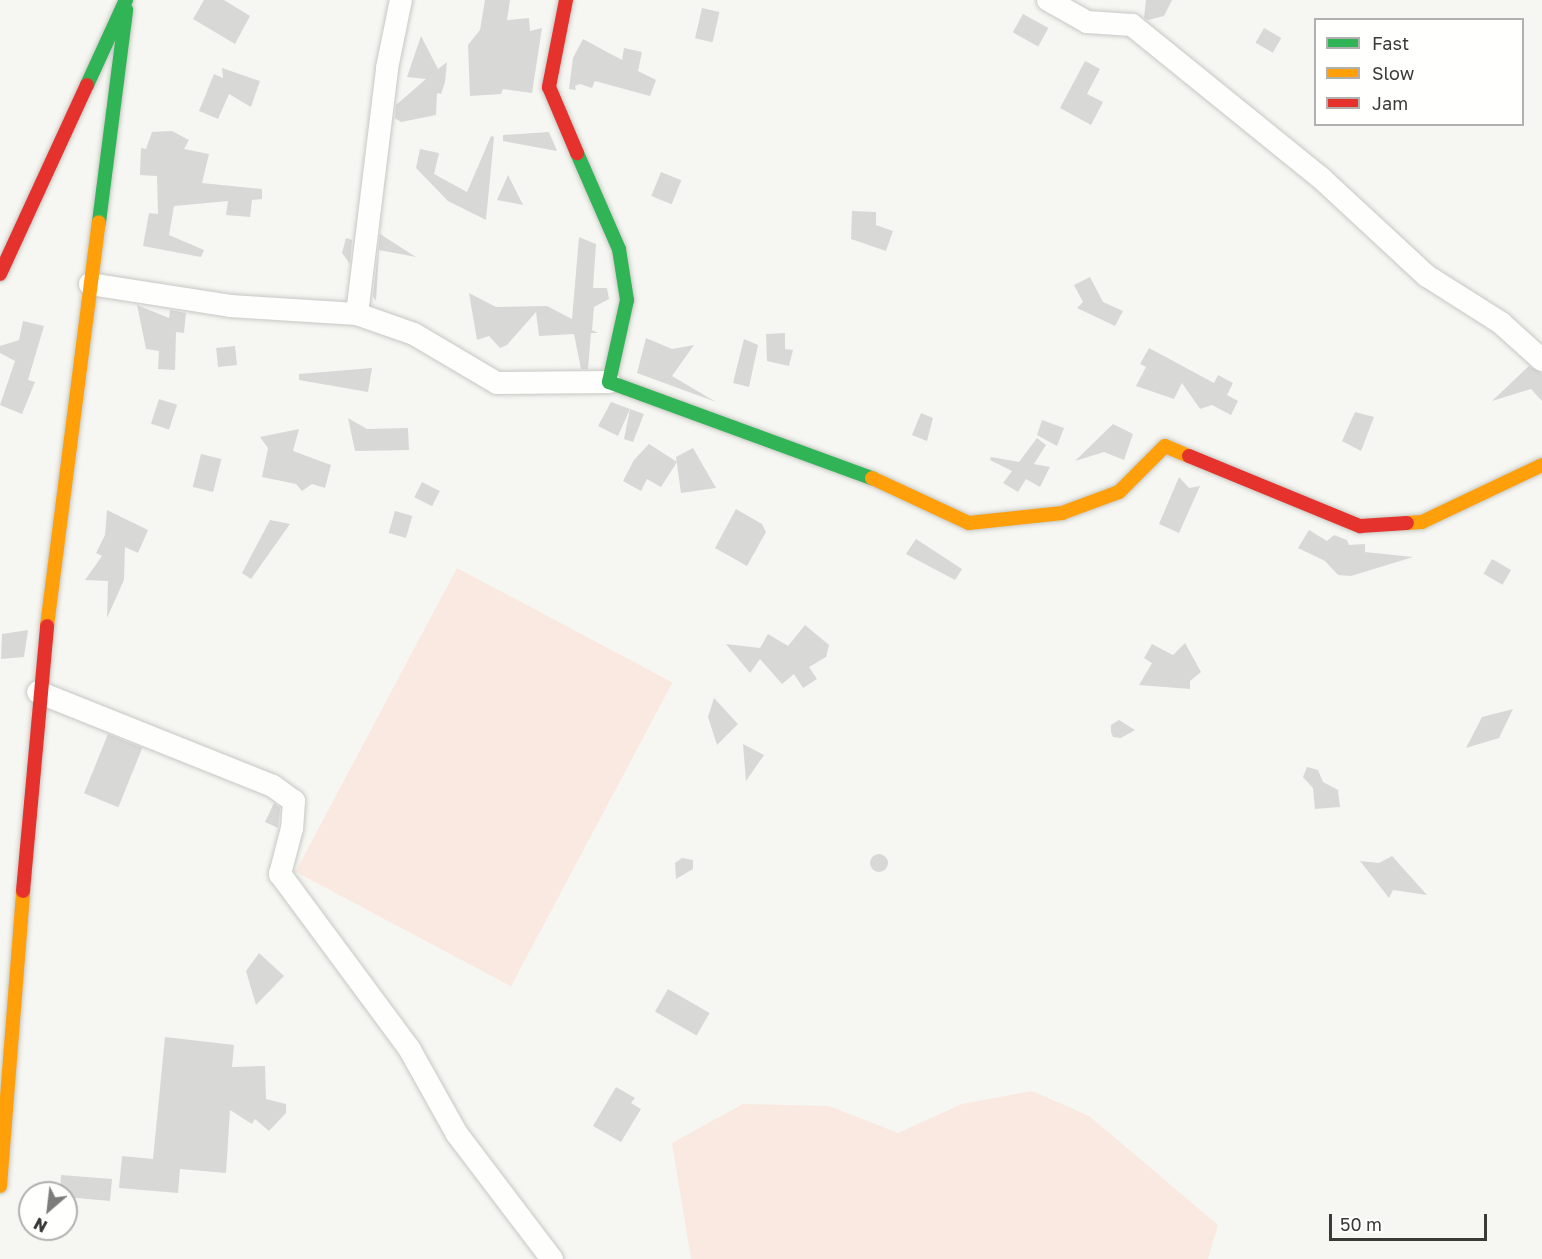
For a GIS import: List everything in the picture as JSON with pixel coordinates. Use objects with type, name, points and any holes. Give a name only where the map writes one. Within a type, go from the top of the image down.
[{"type":"street","points":[[0,274],[126,0]]},
{"type":"street","points":[[0,1186],[38,692],[126,0]]},
{"type":"street","points":[[357,314],[387,68],[400,0]]},
{"type":"street","points":[[566,0],[549,87],[619,249],[627,300],[609,382]]},
{"type":"street","points":[[1048,0],[1087,22],[1132,25],[1321,178],[1427,276],[1501,323],[1542,360]]},
{"type":"street","points":[[90,284],[230,306],[357,314],[414,334],[497,383],[609,382],[886,483],[969,523],[1062,513],[1119,492],[1165,446],[1360,526],[1422,522],[1542,465]]},
{"type":"street","points":[[38,692],[273,786],[294,801],[292,828],[280,874],[410,1050],[457,1134],[552,1259]]},
{"type":"shaded area","points":[[457,568],[672,683],[511,986],[296,872]]},
{"type":"shaded area","points":[[1032,1091],[1089,1116],[1218,1225],[1208,1259],[691,1259],[672,1143],[743,1104],[829,1106],[898,1133],[962,1104]]},
{"type":"building","points":[[204,0],[224,0],[250,16],[235,44],[193,19]]},
{"type":"building","points":[[485,0],[510,0],[507,20],[529,18],[530,31],[542,28],[532,93],[503,89],[501,94],[470,96],[468,45],[480,30]]},
{"type":"building","points":[[1146,0],[1172,0],[1164,16],[1148,20],[1144,18]]},
{"type":"building","points":[[702,8],[720,12],[713,42],[695,38]]},
{"type":"building","points":[[1023,14],[1048,28],[1038,46],[1013,32]]},
{"type":"building","points":[[1264,28],[1281,38],[1273,53],[1256,43]]},
{"type":"building","points":[[421,36],[438,69],[447,62],[445,82],[441,94],[437,93],[436,115],[401,122],[395,118],[396,105],[426,79],[407,77]]},
{"type":"building","points":[[583,39],[622,60],[624,48],[642,52],[638,71],[656,80],[650,96],[595,81],[592,88],[580,84],[575,86],[576,90],[569,89],[573,58]]},
{"type":"building","points":[[1085,61],[1100,69],[1087,94],[1103,102],[1091,125],[1060,108]]},
{"type":"building","points":[[222,68],[260,81],[251,107],[229,94],[218,119],[199,111],[214,74],[223,78]]},
{"type":"building","points":[[172,131],[189,140],[184,149],[209,154],[202,183],[262,189],[262,199],[252,200],[250,217],[226,215],[228,201],[174,206],[169,235],[204,250],[201,257],[143,246],[149,213],[158,214],[157,176],[140,175],[141,148],[146,149],[152,132]]},
{"type":"building","points":[[549,132],[557,151],[503,141],[503,135]]},
{"type":"building","points":[[491,136],[494,137],[486,220],[448,201],[416,168],[420,149],[439,153],[434,174],[467,192]]},
{"type":"building","points":[[661,172],[681,180],[672,204],[651,196]]},
{"type":"building","points":[[508,175],[523,205],[497,200]]},
{"type":"building","points":[[852,211],[876,212],[876,225],[893,231],[886,251],[851,239]]},
{"type":"building","points":[[380,234],[416,257],[379,250],[376,301],[373,296]]},
{"type":"building","points":[[579,237],[596,244],[593,288],[607,288],[609,299],[594,307],[592,330],[598,333],[591,333],[588,369],[581,369],[574,334],[539,336],[536,312],[507,345],[500,348],[489,336],[477,340],[469,293],[496,307],[547,306],[572,319]]},
{"type":"building","points":[[346,238],[352,240],[350,264],[342,253]]},
{"type":"building","points":[[1090,277],[1103,302],[1123,311],[1115,326],[1077,308],[1083,302],[1074,285]]},
{"type":"building","points":[[137,305],[169,318],[170,310],[186,313],[184,333],[176,332],[175,370],[158,369],[159,351],[146,349]]},
{"type":"building","points":[[23,321],[44,326],[28,380],[35,382],[22,414],[0,405],[15,361],[0,353],[0,346],[19,340]]},
{"type":"building","points":[[785,333],[785,349],[793,350],[789,366],[767,361],[766,334]]},
{"type":"building","points":[[646,338],[672,349],[694,345],[672,376],[716,402],[637,373]]},
{"type":"building","points":[[744,339],[758,345],[749,387],[733,383]]},
{"type":"building","points":[[235,346],[237,365],[218,367],[216,348]]},
{"type":"building","points":[[1149,348],[1214,383],[1218,375],[1233,383],[1227,395],[1238,401],[1231,415],[1212,405],[1200,409],[1182,383],[1174,399],[1136,386],[1146,367],[1140,364]]},
{"type":"building","points":[[1529,366],[1542,373],[1542,401],[1531,389],[1492,401]]},
{"type":"building","points":[[372,368],[368,392],[299,380],[299,374]]},
{"type":"building","points":[[159,399],[177,405],[169,430],[151,424]]},
{"type":"building","points":[[611,402],[630,409],[618,436],[598,426]]},
{"type":"building","points":[[630,409],[644,414],[633,442],[624,439]]},
{"type":"building","points":[[1355,412],[1374,417],[1361,451],[1342,441]]},
{"type":"building","points":[[921,413],[933,418],[927,441],[912,435]]},
{"type":"building","points":[[348,418],[367,429],[408,428],[409,450],[355,451]]},
{"type":"building","points":[[1042,420],[1064,428],[1057,446],[1037,435]]},
{"type":"building","points":[[1113,424],[1133,434],[1124,460],[1104,452],[1075,461]]},
{"type":"building","points":[[299,429],[293,451],[331,465],[325,488],[312,484],[302,491],[296,484],[262,477],[268,448],[260,437]]},
{"type":"building","points":[[1037,438],[1046,445],[1034,464],[1050,467],[1040,487],[1026,479],[1018,492],[1003,483],[1012,471],[990,460],[991,457],[1019,462]]},
{"type":"building","points":[[649,444],[677,462],[661,487],[647,479],[641,491],[623,481],[634,460]]},
{"type":"building","points":[[693,448],[716,488],[681,493],[676,457]]},
{"type":"building","points":[[201,454],[221,459],[213,492],[193,487]]},
{"type":"building","points":[[1179,477],[1189,488],[1200,486],[1179,533],[1159,524]]},
{"type":"building","points":[[422,482],[440,491],[432,506],[414,497]]},
{"type":"building","points":[[736,509],[762,524],[766,532],[747,566],[715,548]]},
{"type":"building","points":[[107,510],[148,530],[138,553],[125,547],[124,580],[107,618],[108,581],[85,580],[102,556],[96,553],[105,535]]},
{"type":"building","points":[[395,511],[412,516],[406,538],[389,533]]},
{"type":"building","points":[[270,520],[290,524],[251,579],[242,573]]},
{"type":"building","points":[[1309,530],[1327,541],[1334,535],[1347,540],[1349,545],[1365,544],[1365,552],[1413,557],[1351,576],[1338,575],[1325,561],[1298,548]]},
{"type":"building","points":[[916,539],[962,569],[955,580],[906,554]]},
{"type":"building","points":[[1492,559],[1511,570],[1503,585],[1484,574]]},
{"type":"building","points":[[805,625],[829,645],[826,657],[809,667],[817,679],[803,688],[794,674],[782,684],[760,659],[750,673],[726,644],[760,648],[768,634],[788,646]]},
{"type":"building","points":[[28,630],[24,657],[1,659],[2,634]]},
{"type":"building","points":[[1185,643],[1201,672],[1190,681],[1190,689],[1139,685],[1152,663],[1144,658],[1152,644],[1173,655]]},
{"type":"building","points":[[714,698],[738,724],[717,745],[708,717]]},
{"type":"building","points":[[1513,709],[1499,738],[1466,748],[1482,717]]},
{"type":"building","points":[[1119,720],[1135,730],[1121,738],[1113,737],[1111,725]]},
{"type":"building","points":[[108,734],[142,748],[118,807],[84,793]]},
{"type":"building","points":[[743,744],[764,755],[746,781]]},
{"type":"building","points":[[1307,767],[1318,770],[1323,782],[1338,790],[1340,807],[1315,809],[1313,788],[1303,777]]},
{"type":"building","points":[[274,803],[280,808],[278,828],[265,822]]},
{"type":"building","points":[[879,854],[885,857],[888,863],[885,869],[879,872],[873,869],[870,863],[873,857]]},
{"type":"building","points":[[1392,856],[1427,895],[1393,890],[1389,898],[1360,861],[1379,863]]},
{"type":"building","points":[[682,858],[693,860],[693,869],[676,879],[675,863]]},
{"type":"building","points":[[259,953],[284,976],[256,1005],[246,971]]},
{"type":"building","points":[[668,989],[710,1013],[697,1036],[655,1012]]},
{"type":"building","points":[[165,1037],[234,1045],[232,1067],[265,1066],[266,1099],[286,1104],[286,1113],[269,1131],[255,1119],[252,1124],[230,1110],[226,1173],[180,1169],[178,1193],[119,1188],[122,1156],[153,1159]]},
{"type":"building","points":[[616,1087],[635,1098],[631,1103],[641,1109],[621,1142],[593,1126]]},
{"type":"building","points":[[61,1175],[112,1179],[110,1201],[78,1198],[78,1181],[61,1181]]},
{"type":"traffic: fast","points":[[87,85],[126,0]]},
{"type":"traffic: fast","points":[[99,222],[126,10]]},
{"type":"traffic: fast","points":[[577,153],[619,249],[627,300],[609,382],[872,478]]},
{"type":"traffic: slow","points":[[47,626],[99,222]]},
{"type":"traffic: slow","points":[[872,478],[969,523],[1062,513],[1119,492],[1165,446],[1189,456]]},
{"type":"traffic: slow","points":[[1407,523],[1422,522],[1542,465]]},
{"type":"traffic: slow","points":[[0,1186],[23,891]]},
{"type":"traffic: jam","points":[[566,0],[549,87],[577,153]]},
{"type":"traffic: jam","points":[[0,274],[87,85]]},
{"type":"traffic: jam","points":[[1189,456],[1360,526],[1407,523]]},
{"type":"traffic: jam","points":[[23,891],[47,626]]}]
